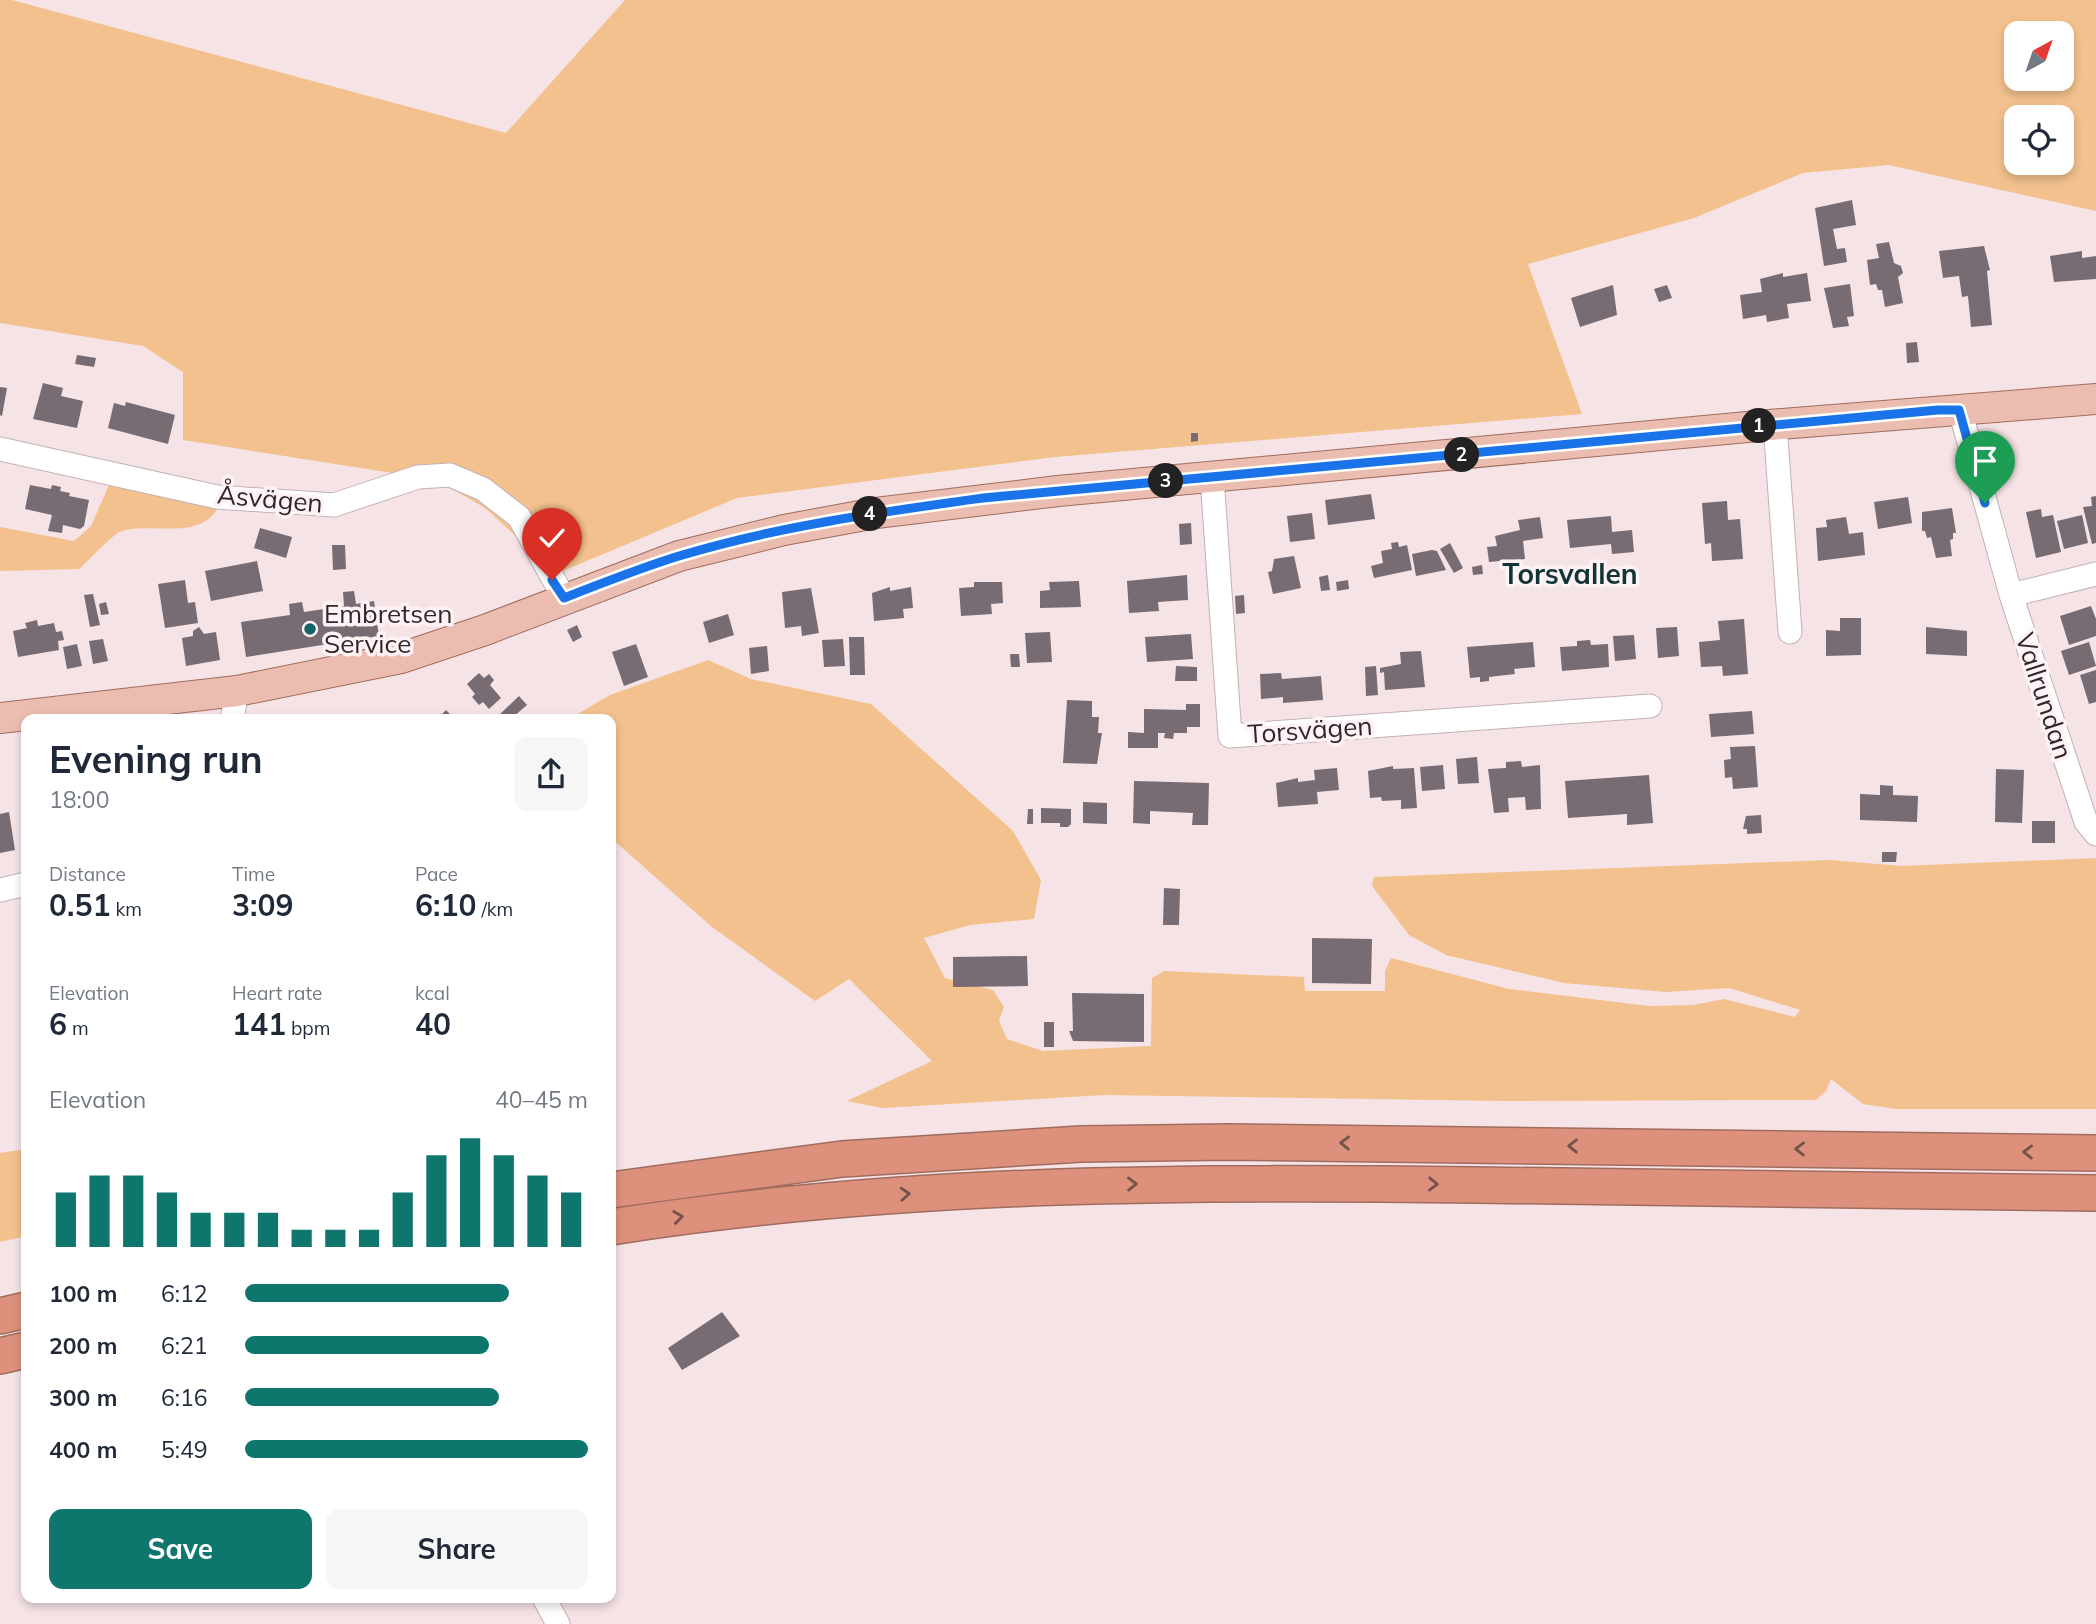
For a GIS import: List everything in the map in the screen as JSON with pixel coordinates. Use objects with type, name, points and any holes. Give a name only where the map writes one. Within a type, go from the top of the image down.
[{"type":"highway","points":[[616,1189],[842,1159],[1080,1144],[1228,1142],[2096,1153]]},
{"type":"highway","points":[[616,1226],[848,1198],[1083,1184],[1266,1183],[2096,1193]]},
{"type":"highway","points":[[0,1316],[21,1311]]},
{"type":"highway","points":[[0,1356],[21,1351]]},
{"type":"main road","points":[[72,714],[235,705],[401,658],[485,630],[679,556],[827,521],[983,498],[1775,424],[2096,399]]},
{"type":"main road","points":[[0,718],[21,717]]},
{"type":"street","name":"Vallrundan","points":[[1959,410],[2011,595],[2086,822],[2096,834]]},
{"type":"street","points":[[1775,424],[1790,632]]},
{"type":"street","name":"Åsvägen","points":[[0,449],[217,497],[334,505],[418,477],[450,475],[483,489],[519,517],[564,598]]},
{"type":"street","name":"Torsvägen","points":[[1212,477],[1230,736],[1650,706]]},
{"type":"street","points":[[2011,595],[2096,574]]},
{"type":"street","points":[[0,890],[21,885]]},
{"type":"street","points":[[547,1603],[558,1624]]},
{"type":"shaded area","points":[[0,0],[12,0],[506,133],[625,0],[2096,0],[2096,211],[1889,165],[1803,173],[1694,218],[1528,264],[1582,414],[1055,457],[737,498],[546,578],[519,539],[485,508],[437,480],[183,440],[183,372],[143,346],[0,323]]},
{"type":"shaded area","points":[[109,485],[221,501],[203,523],[190,527],[119,532],[79,569],[0,571],[0,527],[74,541],[91,526]]},
{"type":"shaded area","points":[[708,660],[751,679],[871,704],[1013,831],[1041,880],[1034,919],[970,925],[924,938],[945,978],[993,990],[1004,1007],[999,1021],[1007,1039],[1043,1051],[1151,1046],[1152,978],[1164,971],[1304,977],[1305,991],[1385,991],[1385,971],[1391,958],[1509,989],[1649,1006],[1693,1005],[1724,999],[1795,1017],[1800,1010],[1729,988],[1666,992],[1564,983],[1446,955],[1409,935],[1372,886],[1374,877],[1829,860],[1902,866],[2096,858],[2096,1109],[1896,1109],[1863,1104],[1831,1079],[1826,1091],[1816,1100],[1502,1101],[1104,1095],[882,1108],[847,1101],[932,1061],[849,979],[815,1001],[712,927],[616,842],[616,714],[578,714],[610,695]]},
{"type":"shaded area","points":[[21,1150],[21,1237],[0,1242],[0,1153]]},
{"type":"building","points":[[1852,200],[1856,225],[1833,229],[1837,249],[1845,248],[1847,262],[1824,266],[1815,208]]},
{"type":"building","points":[[1889,242],[1894,263],[1901,266],[1903,273],[1898,277],[1903,303],[1885,307],[1882,290],[1878,290],[1876,284],[1870,285],[1867,260],[1879,258],[1876,244]]},
{"type":"building","points":[[1984,246],[1990,270],[1987,271],[1992,325],[1971,327],[1968,296],[1962,297],[1959,276],[1943,278],[1939,251]]},
{"type":"building","points":[[2082,251],[2082,258],[2096,256],[2096,279],[2054,282],[2050,256]]},
{"type":"building","points":[[1783,273],[1783,277],[1807,273],[1811,301],[1787,304],[1789,318],[1767,322],[1766,315],[1743,319],[1740,295],[1762,292],[1760,279]]},
{"type":"building","points":[[1850,284],[1854,316],[1847,317],[1849,326],[1833,328],[1824,288]]},
{"type":"building","points":[[1613,285],[1617,315],[1580,327],[1571,298]]},
{"type":"building","points":[[1667,285],[1672,298],[1659,302],[1654,289]]},
{"type":"building","points":[[1917,342],[1919,362],[1907,363],[1906,343]]},
{"type":"building","points":[[77,355],[96,358],[94,367],[75,364]]},
{"type":"building","points":[[43,383],[63,388],[61,396],[83,401],[77,428],[33,419]]},
{"type":"building","points":[[0,387],[7,388],[2,416],[0,415]]},
{"type":"building","points":[[126,402],[175,415],[168,444],[108,428],[114,403],[125,406]]},
{"type":"building","points":[[1191,433],[1198,433],[1198,441],[1191,442]]},
{"type":"building","points":[[30,485],[51,489],[52,485],[61,487],[60,491],[70,493],[69,496],[89,500],[84,526],[80,529],[63,525],[62,533],[48,531],[52,515],[25,509]]},
{"type":"building","points":[[1371,494],[1375,519],[1328,525],[1325,500]]},
{"type":"building","points":[[2096,496],[2096,543],[2092,544],[2083,507],[2092,506],[2091,497]]},
{"type":"building","points":[[1908,497],[1912,523],[1878,529],[1874,502]]},
{"type":"building","points":[[1727,501],[1728,520],[1740,519],[1743,559],[1712,561],[1711,543],[1705,544],[1702,503]]},
{"type":"building","points":[[1952,508],[1956,533],[1953,533],[1953,539],[1950,540],[1952,556],[1936,558],[1931,537],[1927,538],[1925,531],[1922,531],[1922,512]]},
{"type":"building","points":[[2041,509],[2042,517],[2053,515],[2061,552],[2036,558],[2026,512]]},
{"type":"building","points":[[1312,513],[1315,539],[1290,542],[1287,516]]},
{"type":"building","points":[[2082,515],[2088,543],[2064,549],[2057,521]]},
{"type":"building","points":[[1611,516],[1612,532],[1632,530],[1634,552],[1612,554],[1611,544],[1570,548],[1567,520]]},
{"type":"building","points":[[1540,517],[1543,538],[1523,541],[1525,559],[1489,562],[1487,547],[1497,546],[1495,536],[1520,530],[1518,520]]},
{"type":"building","points":[[1846,517],[1849,534],[1863,532],[1865,555],[1818,561],[1816,528],[1827,527],[1826,520]]},
{"type":"building","points":[[1191,523],[1192,544],[1180,545],[1179,524]]},
{"type":"building","points":[[260,528],[292,537],[286,558],[254,548]]},
{"type":"building","points":[[1398,542],[1399,547],[1407,545],[1412,570],[1374,578],[1371,566],[1383,563],[1381,551],[1392,549],[1391,543]]},
{"type":"building","points":[[1450,543],[1463,568],[1454,573],[1440,549]]},
{"type":"building","points":[[332,545],[345,545],[346,569],[333,570]]},
{"type":"building","points":[[1437,551],[1446,570],[1416,576],[1412,554]]},
{"type":"building","points":[[1294,556],[1301,588],[1273,594],[1268,572],[1272,571],[1274,559]]},
{"type":"building","points":[[257,561],[263,591],[211,601],[205,571]]},
{"type":"building","points":[[1482,565],[1483,574],[1473,575],[1472,567]]},
{"type":"building","points":[[1187,575],[1188,600],[1158,602],[1159,611],[1129,613],[1127,581]]},
{"type":"building","points":[[1328,575],[1330,590],[1321,591],[1319,577]]},
{"type":"building","points":[[185,580],[188,603],[195,602],[198,623],[165,628],[158,584]]},
{"type":"building","points":[[1348,580],[1349,589],[1337,591],[1336,582]]},
{"type":"building","points":[[1079,581],[1081,607],[1040,608],[1040,591],[1050,590],[1049,582]]},
{"type":"building","points":[[974,582],[1002,582],[1003,603],[991,604],[992,614],[961,616],[959,588],[974,587]]},
{"type":"building","points":[[890,587],[890,591],[911,587],[913,608],[903,609],[904,618],[874,621],[872,593]]},
{"type":"building","points":[[811,588],[819,633],[802,636],[801,626],[785,628],[782,592]]},
{"type":"building","name":"Embretsen Service","points":[[354,591],[356,604],[374,601],[379,636],[246,657],[241,622],[290,615],[289,604],[302,602],[304,612],[344,606],[343,592]]},
{"type":"building","points":[[93,594],[100,625],[90,627],[84,595]]},
{"type":"building","points":[[1244,595],[1245,613],[1236,614],[1235,596]]},
{"type":"building","points":[[106,602],[109,614],[101,615],[99,604]]},
{"type":"building","points":[[2091,606],[2096,619],[2096,636],[2069,645],[2060,616]]},
{"type":"building","points":[[728,614],[734,635],[709,643],[703,622]]},
{"type":"building","points":[[1840,618],[1861,618],[1861,655],[1826,656],[1826,630],[1840,631]]},
{"type":"building","points":[[1744,619],[1748,674],[1723,676],[1722,666],[1701,667],[1699,642],[1720,640],[1718,621]]},
{"type":"building","points":[[37,620],[38,626],[54,623],[56,632],[62,631],[64,640],[58,641],[59,650],[18,657],[13,631],[27,628],[25,623]]},
{"type":"building","points":[[577,625],[582,637],[573,642],[567,630]]},
{"type":"building","points":[[199,627],[204,634],[216,632],[220,660],[186,666],[182,638],[193,636],[193,631]]},
{"type":"building","points":[[1677,627],[1679,656],[1658,658],[1656,628]]},
{"type":"building","points":[[1926,627],[1967,631],[1967,656],[1926,654]]},
{"type":"building","points":[[1050,632],[1052,662],[1027,663],[1025,633]]},
{"type":"building","points":[[1191,634],[1193,659],[1147,662],[1145,637]]},
{"type":"building","points":[[1634,635],[1636,659],[1615,661],[1613,636]]},
{"type":"building","points":[[849,637],[864,637],[865,675],[850,675]]},
{"type":"building","points":[[103,639],[108,661],[93,664],[89,641]]},
{"type":"building","points":[[843,639],[845,666],[824,667],[822,640]]},
{"type":"building","points":[[1590,640],[1591,645],[1608,644],[1609,667],[1562,671],[1560,647],[1577,646],[1577,641]]},
{"type":"building","points":[[1533,642],[1535,667],[1514,669],[1515,674],[1489,677],[1489,681],[1480,682],[1480,677],[1470,678],[1467,647]]},
{"type":"building","points":[[2089,642],[2096,666],[2069,675],[2061,651]]},
{"type":"building","points":[[77,644],[82,666],[67,669],[63,647]]},
{"type":"building","points":[[636,644],[648,677],[624,686],[612,652]]},
{"type":"building","points":[[767,646],[769,671],[751,674],[749,648]]},
{"type":"building","points":[[1421,651],[1425,687],[1385,690],[1384,672],[1380,673],[1380,668],[1401,664],[1400,652]]},
{"type":"building","points":[[1010,654],[1019,654],[1020,667],[1011,667]]},
{"type":"building","points":[[1176,666],[1197,667],[1197,681],[1175,681]]},
{"type":"building","points":[[1376,666],[1378,695],[1366,696],[1365,667]]},
{"type":"building","points":[[2096,670],[2096,702],[2089,704],[2080,675]]},
{"type":"building","points":[[479,673],[484,678],[489,674],[494,680],[490,685],[501,698],[489,709],[483,702],[479,705],[472,697],[475,694],[467,684]]},
{"type":"building","points":[[1281,673],[1282,679],[1321,676],[1323,700],[1283,703],[1283,697],[1261,699],[1260,674]]},
{"type":"building","points":[[519,696],[527,705],[516,714],[500,714]]},
{"type":"building","points":[[1067,700],[1092,701],[1092,717],[1099,717],[1098,733],[1102,733],[1097,764],[1063,763]]},
{"type":"building","points":[[1186,704],[1200,704],[1200,727],[1187,727],[1187,733],[1174,733],[1173,739],[1164,738],[1165,733],[1158,733],[1158,748],[1128,748],[1128,732],[1144,733],[1144,709],[1186,710]]},
{"type":"building","points":[[1752,711],[1754,734],[1711,737],[1709,714]]},
{"type":"building","points":[[1755,746],[1758,787],[1733,789],[1732,777],[1725,778],[1724,760],[1731,759],[1730,747]]},
{"type":"building","points":[[1477,757],[1479,783],[1458,784],[1456,759]]},
{"type":"building","points":[[1521,761],[1522,767],[1540,765],[1541,809],[1526,810],[1525,797],[1508,798],[1509,812],[1494,813],[1488,769],[1506,768],[1506,762]]},
{"type":"building","points":[[1443,765],[1445,789],[1422,791],[1420,767]]},
{"type":"building","points":[[1393,766],[1393,769],[1414,768],[1417,808],[1401,809],[1401,800],[1382,801],[1381,797],[1370,798],[1368,771]]},
{"type":"building","points":[[1337,768],[1339,790],[1317,792],[1318,804],[1278,807],[1276,783],[1298,778],[1298,782],[1315,780],[1314,770]]},
{"type":"building","points":[[1996,769],[2024,770],[2022,823],[1995,822]]},
{"type":"building","points":[[1649,775],[1653,823],[1627,825],[1627,814],[1568,818],[1565,781]]},
{"type":"building","points":[[1134,781],[1209,783],[1208,825],[1192,825],[1193,813],[1150,811],[1150,824],[1133,823]]},
{"type":"building","points":[[1880,785],[1893,786],[1893,795],[1918,796],[1917,822],[1860,820],[1860,794],[1880,795]]},
{"type":"building","points":[[1083,802],[1107,803],[1107,824],[1083,823]]},
{"type":"building","points":[[1041,808],[1071,809],[1071,824],[1068,827],[1060,827],[1060,823],[1041,823]]},
{"type":"building","points":[[1028,809],[1033,809],[1033,824],[1027,824]]},
{"type":"building","points":[[9,812],[15,850],[0,853],[0,814]]},
{"type":"building","points":[[1761,815],[1762,833],[1747,834],[1747,829],[1743,829],[1746,816]]},
{"type":"building","points":[[2032,821],[2055,821],[2055,843],[2032,843]]},
{"type":"building","points":[[1882,852],[1897,852],[1896,862],[1882,862]]},
{"type":"building","points":[[1164,888],[1180,889],[1179,925],[1163,925]]},
{"type":"building","points":[[1312,938],[1372,939],[1371,984],[1312,983]]},
{"type":"building","points":[[1027,956],[1028,986],[953,987],[953,957]]},
{"type":"building","points":[[1072,993],[1144,994],[1144,1042],[1073,1041],[1069,1031],[1073,1031]]},
{"type":"building","points":[[1044,1022],[1054,1022],[1054,1047],[1044,1047]]},
{"type":"building","points":[[722,1312],[740,1336],[682,1370],[668,1348]]},
{"type":"place","name":"Embretsen Service","points":[[310,629]]},
{"type":"district","name":"Torsvallen","points":[[1570,574]]},
{"type":"route","points":[[552,580],[564,598],[679,556],[736,541],[827,521],[983,498],[1938,410],[1959,410],[1985,503]]}]
